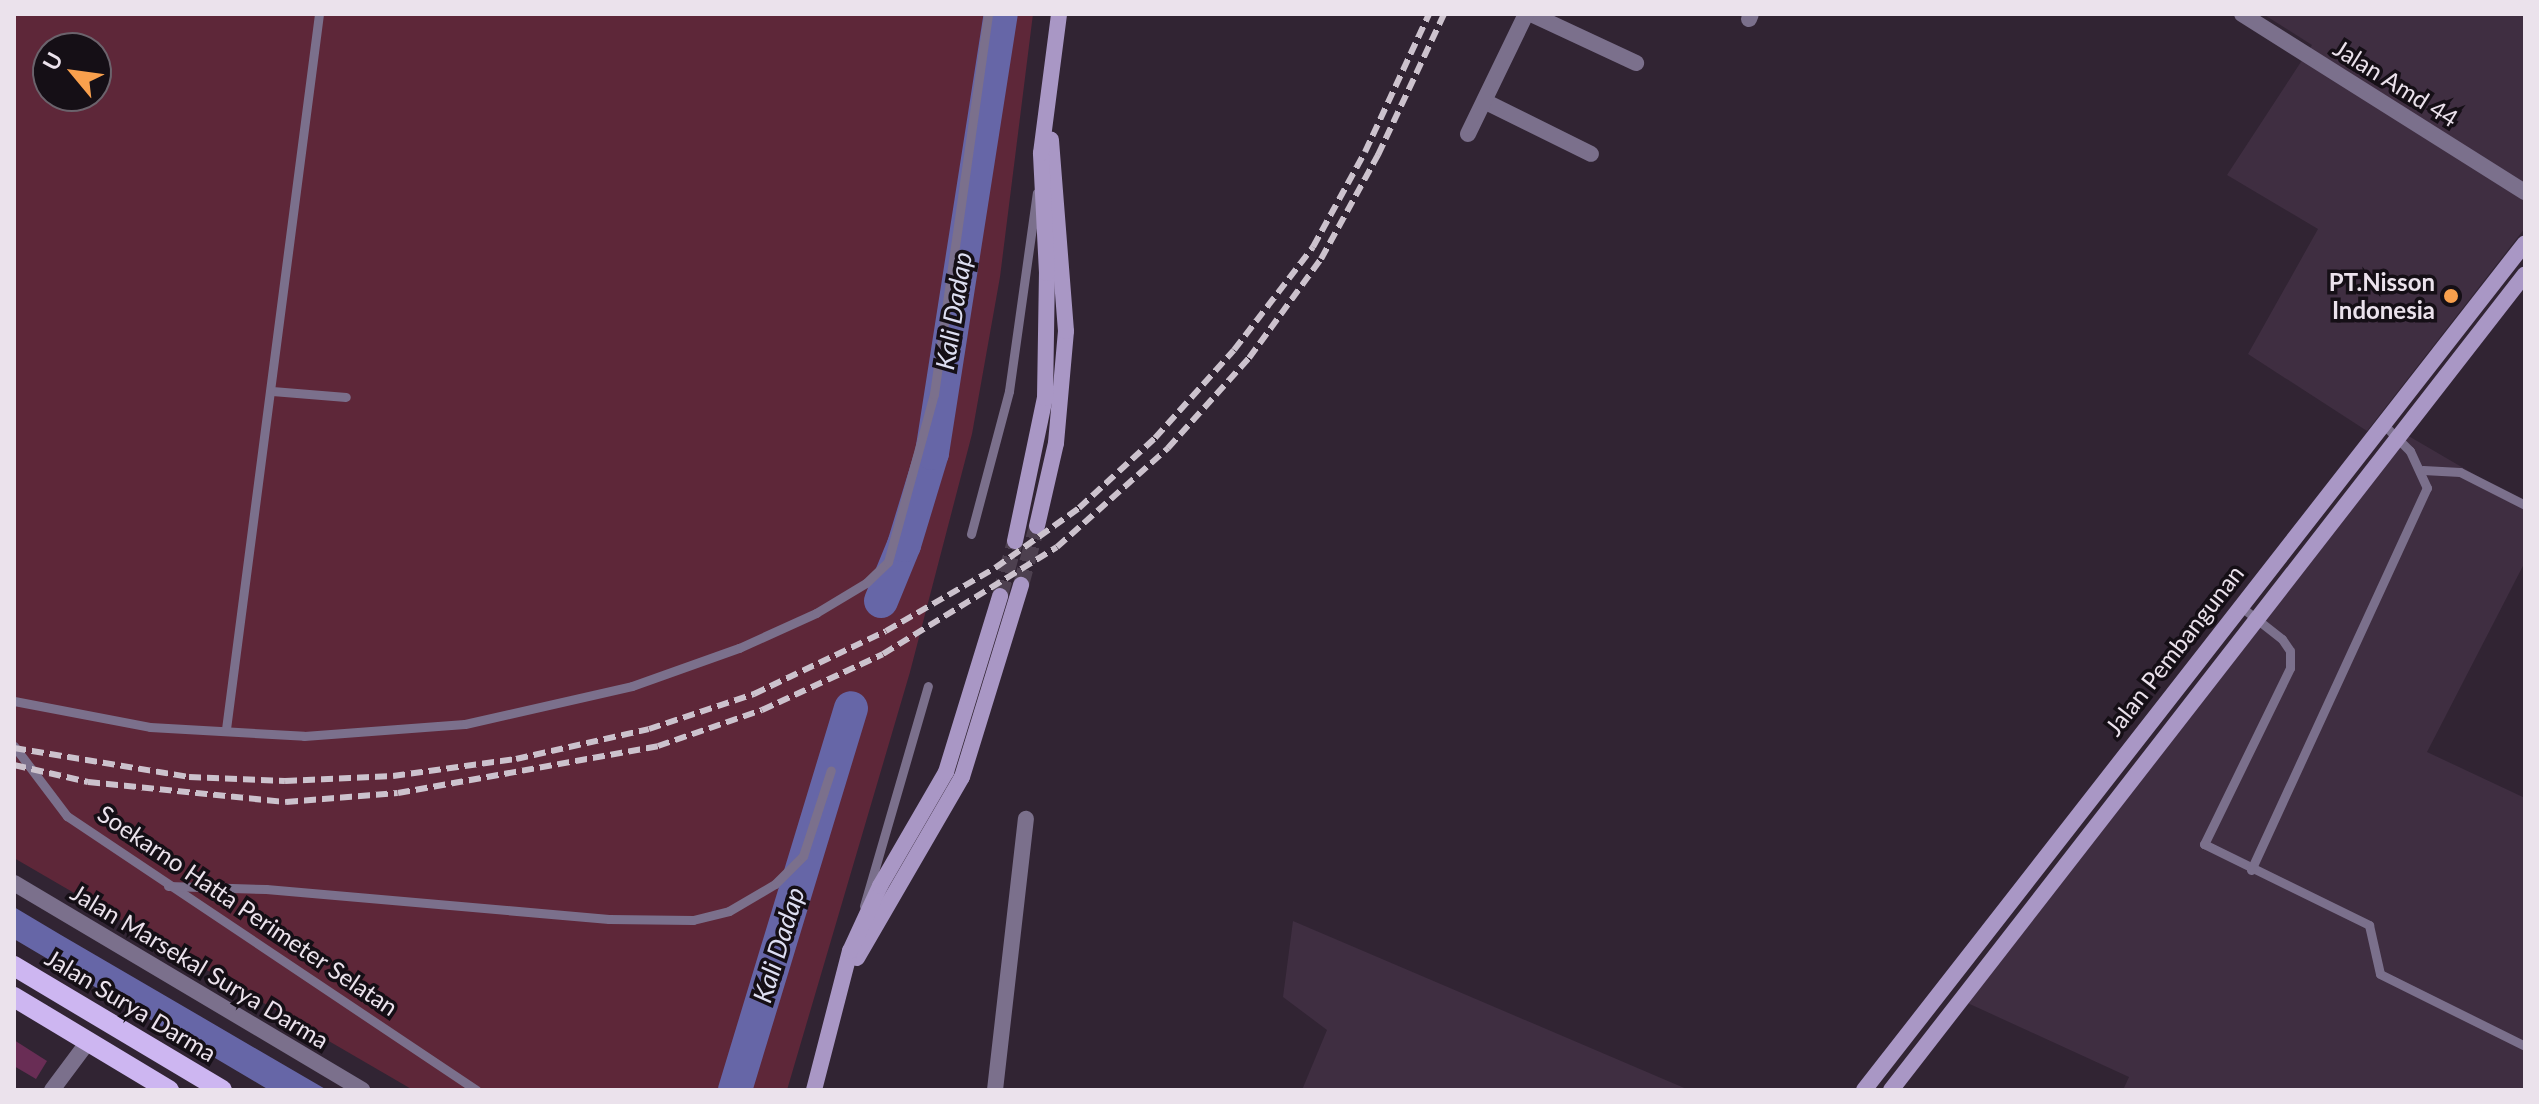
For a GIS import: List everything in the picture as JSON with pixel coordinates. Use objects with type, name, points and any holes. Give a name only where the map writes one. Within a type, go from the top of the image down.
[{"type":"main road","points":[[1015,541],[1045,398],[1047,273],[1041,153],[1059,14]]},
{"type":"main road","points":[[1037,526],[1056,443],[1066,331],[1051,152],[1051,75]]},
{"type":"main road","name":"Jalan Pembangunan","points":[[1864,1090],[2525,243]]},
{"type":"main road","name":"Jalan Pembangunan","points":[[1891,1090],[2525,274]]},
{"type":"main road","points":[[836,1003],[866,940],[962,777],[1021,585]]},
{"type":"main road","points":[[814,1090],[850,951],[880,886],[946,772],[1000,596]]},
{"type":"main road","name":"Jalan Surya Darma","points":[[14,966],[222,1090]]},
{"type":"main road","points":[[14,997],[169,1090]]},
{"type":"street","points":[[1468,134],[1528,14],[1636,63]]},
{"type":"street","name":"Jalan Amd 44","points":[[2242,14],[2525,192]]},
{"type":"street","points":[[1486,102],[1591,154]]},
{"type":"street","points":[[995,1090],[1026,819]]},
{"type":"street","name":"Jalan Marsekal Surya Darma","points":[[14,883],[362,1090]]},
{"type":"street","points":[[52,1090],[87,1043]]},
{"type":"lane","points":[[226,729],[319,14]]},
{"type":"lane","points":[[14,701],[101,721],[361,734],[548,708],[632,686],[739,648],[816,613],[866,583],[888,562],[944,341],[988,14]]},
{"type":"lane","points":[[971,534],[1020,332],[1041,153]]},
{"type":"lane","points":[[272,391],[346,397]]},
{"type":"lane","points":[[2251,870],[2427,488],[2423,470],[2397,435],[2383,424]]},
{"type":"lane","points":[[2423,470],[2460,472],[2525,505]]},
{"type":"lane","points":[[2240,606],[2282,639],[2290,651],[2290,668],[2204,844],[2251,870],[2369,925],[2380,974],[2525,1046]]},
{"type":"lane","points":[[850,951],[928,686]]},
{"type":"lane","name":"Soekarno Hatta Perimeter Selatan","points":[[14,746],[67,816],[477,1090]]},
{"type":"lane","points":[[168,886],[266,889],[609,919],[693,920],[729,911],[775,884],[803,856],[831,770]]},
{"type":"shaded area","points":[[14,14],[1033,14],[1000,277],[972,434],[910,672],[787,1090],[413,1090],[14,858]]},
{"type":"shaded area","points":[[2263,14],[2525,14],[2525,228],[2367,431],[2248,354],[2318,229],[2227,175],[2312,45]]},
{"type":"shaded area","points":[[2400,431],[2525,504],[2525,562],[2427,752],[2525,798],[2525,1090],[2123,1090],[2129,1077],[1961,1000]]},
{"type":"shaded area","points":[[14,907],[327,1090],[269,1090],[14,939]]},
{"type":"shaded area","points":[[1293,921],[1689,1090],[1302,1090],[1327,1030],[1283,997]]},
{"type":"building","points":[[14,1040],[47,1061],[36,1079],[14,1066]]},
{"type":"waterway","name":"Kali Dadap","points":[[881,601],[904,545],[932,453],[1001,14]]},
{"type":"waterway","name":"Kali Dadap","points":[[735,1090],[851,708]]},
{"type":"tunnel","points":[[1021,585],[1037,526]]},
{"type":"tunnel","points":[[1000,596],[1015,541]]},
{"type":"railway","points":[[14,748],[189,777],[285,781],[393,776],[516,759],[649,729],[754,694],[886,631],[995,568],[1079,508],[1155,438],[1234,350],[1313,247],[1365,152],[1429,14]]},
{"type":"railway","points":[[14,765],[88,782],[286,802],[398,793],[658,746],[762,710],[883,654],[1057,547],[1168,448],[1249,358],[1321,259],[1378,155],[1444,14]]},
{"type":"place","name":"PT.Nisson Indonesia","points":[[2451,296]]}]
